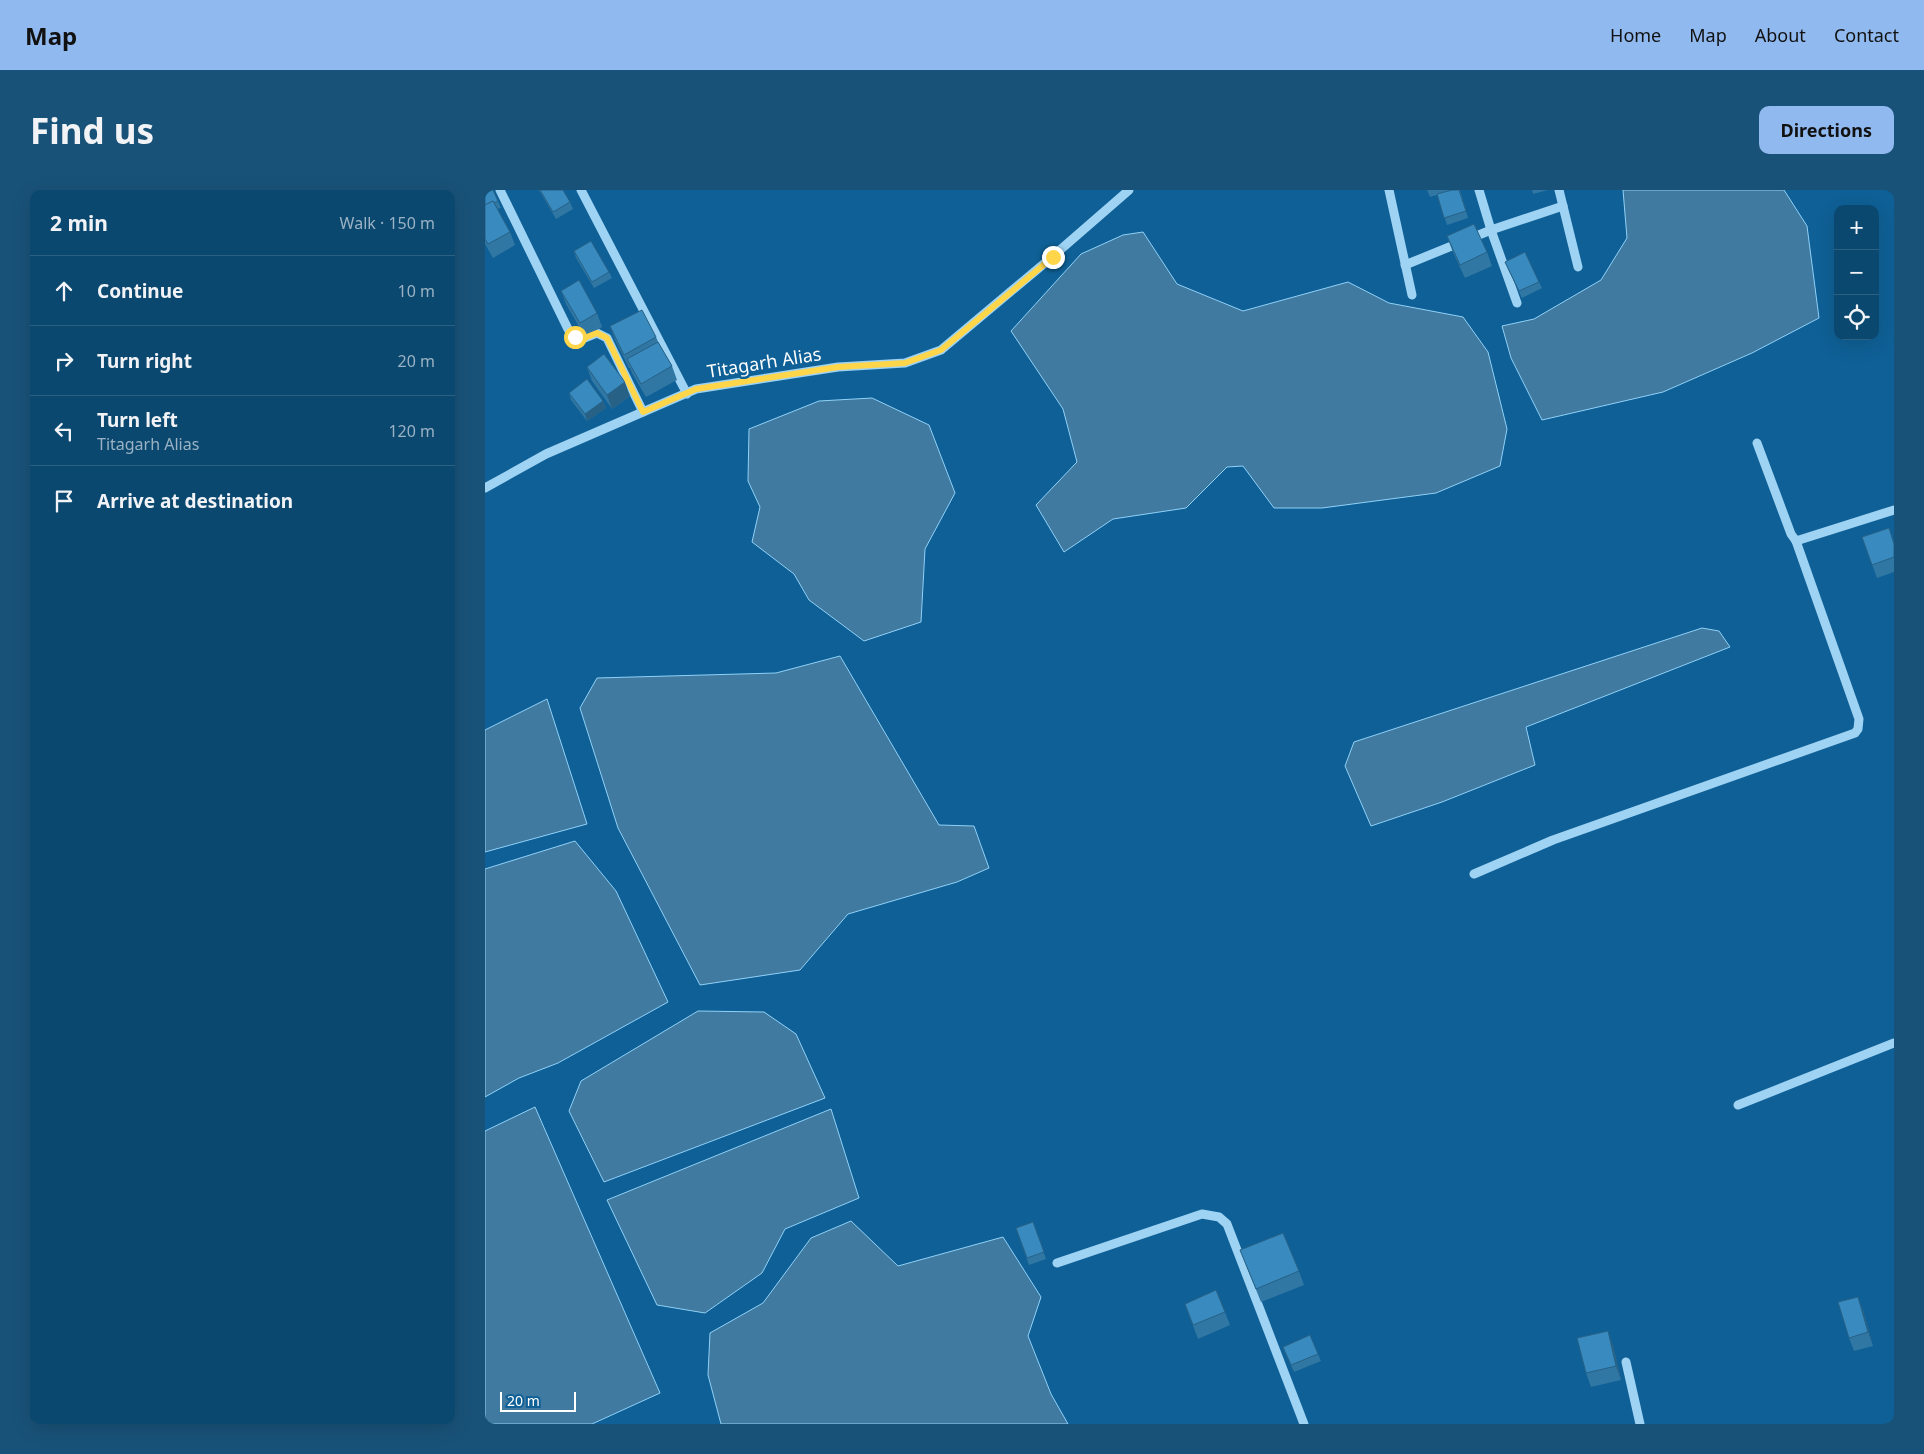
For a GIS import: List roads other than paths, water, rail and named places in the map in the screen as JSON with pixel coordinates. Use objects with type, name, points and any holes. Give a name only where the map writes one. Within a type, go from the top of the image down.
[{"type":"street","points":[[500,190],[568,328],[575,337],[582,339],[597,333],[607,338],[643,412]]},
{"type":"street","points":[[581,190],[687,394]]},
{"type":"street","name":"Titagarh Alias","points":[[485,488],[546,454],[696,389],[838,367],[905,363],[941,350],[1053,257],[1129,190]]},
{"type":"street","points":[[1389,190],[1411,295]]},
{"type":"street","points":[[1479,190],[1517,303]]},
{"type":"street","points":[[1559,190],[1578,267]]},
{"type":"street","points":[[1405,265],[1491,230],[1563,206]]},
{"type":"street","points":[[1474,874],[1553,840],[1855,733],[1858,729],[1859,719],[1796,541],[1791,534],[1757,442]]},
{"type":"street","points":[[1796,541],[1894,510]]},
{"type":"street","points":[[1738,1105],[1894,1043]]},
{"type":"street","points":[[1057,1263],[1202,1214],[1219,1217],[1227,1224],[1304,1424]]},
{"type":"street","points":[[1625,1362],[1640,1424]]},
{"type":"water","points":[[1623,190],[1784,190],[1807,226],[1819,318],[1752,353],[1663,392],[1542,420],[1511,358],[1502,326],[1534,319],[1601,280],[1627,238]]},
{"type":"water","points":[[1143,232],[1177,284],[1243,311],[1348,282],[1389,303],[1463,317],[1488,352],[1507,429],[1500,466],[1436,493],[1322,508],[1274,508],[1243,466],[1227,467],[1186,508],[1113,519],[1064,552],[1036,505],[1077,462],[1063,409],[1011,331],[1081,254],[1123,235]]},
{"type":"water","points":[[872,398],[929,425],[955,493],[925,549],[921,622],[864,641],[809,600],[794,574],[752,542],[760,507],[748,481],[749,429],[819,401]]},
{"type":"water","points":[[1702,628],[1719,631],[1730,647],[1526,727],[1535,765],[1442,802],[1371,826],[1345,766],[1354,742]]},
{"type":"water","points":[[840,656],[939,825],[974,826],[989,868],[957,882],[848,914],[800,970],[700,985],[618,828],[580,708],[597,678],[776,673]]},
{"type":"water","points":[[547,699],[587,824],[485,852],[485,730]]},
{"type":"water","points":[[575,841],[616,891],[668,1002],[558,1063],[519,1078],[485,1097],[485,869]]},
{"type":"water","points":[[698,1011],[764,1012],[796,1034],[825,1098],[604,1182],[569,1111],[581,1081]]},
{"type":"water","points":[[535,1107],[660,1393],[592,1424],[485,1424],[485,1131]]},
{"type":"water","points":[[831,1109],[859,1198],[785,1229],[762,1273],[705,1313],[657,1305],[607,1200]]},
{"type":"water","points":[[851,1221],[898,1266],[1003,1237],[1041,1297],[1028,1336],[1051,1394],[1068,1424],[721,1424],[708,1375],[710,1333],[763,1303],[811,1238]]}]
